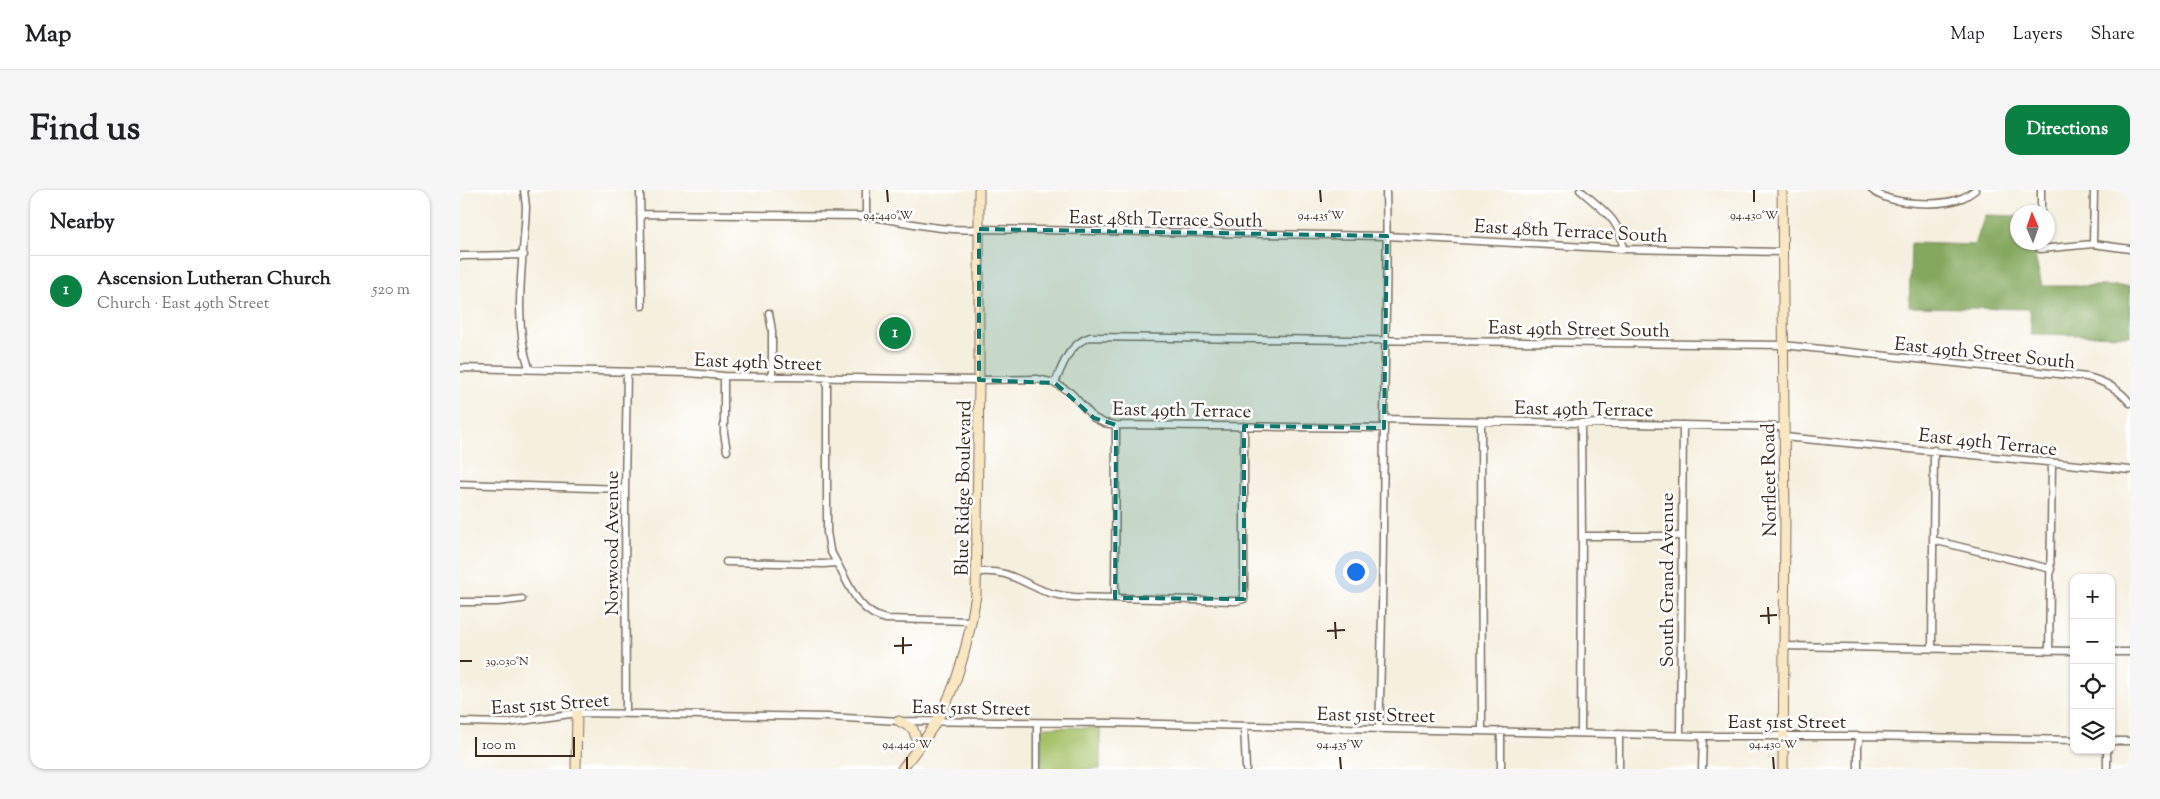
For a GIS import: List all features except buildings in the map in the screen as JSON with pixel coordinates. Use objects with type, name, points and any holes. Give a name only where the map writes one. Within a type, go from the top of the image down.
[{"type":"street","points":[[524,190],[526,206],[521,328],[523,350],[530,368]]},
{"type":"street","points":[[640,190],[642,306]]},
{"type":"street","points":[[866,190],[866,216]]},
{"type":"street","name":"Blue Ridge Boulevard","points":[[902,769],[936,722],[954,685],[972,621],[978,572],[979,190]]},
{"type":"street","points":[[1379,728],[1383,618],[1386,190]]},
{"type":"street","points":[[1580,190],[1616,222],[1623,237],[1623,249]]},
{"type":"street","name":"Norfleet Road","points":[[1782,190],[1784,426],[1783,769]]},
{"type":"street","points":[[1872,190],[1898,202],[1948,202],[1962,198],[1975,190]]},
{"type":"street","points":[[2041,190],[2041,205]]},
{"type":"street","points":[[2093,244],[2094,190]]},
{"type":"street","name":"East 48th Terrace South","points":[[640,214],[866,216],[893,219],[941,230],[979,229],[1387,236],[1623,249],[1782,252]]},
{"type":"street","points":[[2055,245],[2093,244],[2130,249]]},
{"type":"street","points":[[460,256],[524,255]]},
{"type":"street","points":[[769,313],[772,331],[772,377]]},
{"type":"street","name":"East 49th Street South","points":[[1055,383],[1072,348],[1081,340],[1090,337],[1783,345],[2087,377],[2117,389],[2130,403]]},
{"type":"street","name":"East 49th Street","points":[[460,368],[530,368],[772,377],[1037,379],[1055,383]]},
{"type":"street","name":"Norwood Avenue","points":[[626,713],[625,489],[627,372]]},
{"type":"street","points":[[724,376],[724,433],[727,451]]},
{"type":"street","points":[[827,378],[827,532],[830,550],[862,607],[874,616],[886,619],[972,621]]},
{"type":"street","name":"East 49th Terrace","points":[[1055,383],[1071,394],[1094,418],[1116,425],[1384,428]]},
{"type":"street","name":"East 49th Terrace","points":[[1384,419],[1784,426]]},
{"type":"street","points":[[1482,421],[1482,731]]},
{"type":"street","points":[[1581,423],[1581,733]]},
{"type":"street","points":[[1115,598],[1116,425]]},
{"type":"street","name":"South Grand Avenue","points":[[1680,735],[1683,425]]},
{"type":"street","points":[[978,572],[991,571],[1009,574],[1038,589],[1059,595],[1236,601],[1244,599],[1244,426]]},
{"type":"street","name":"East 49th Terrace","points":[[1784,437],[2130,470]]},
{"type":"street","points":[[1932,649],[1934,450]]},
{"type":"street","points":[[2049,651],[2052,463]]},
{"type":"street","points":[[460,484],[625,489]]},
{"type":"street","points":[[1582,536],[1681,536]]},
{"type":"street","points":[[1933,540],[2051,569]]},
{"type":"street","points":[[726,562],[837,563]]},
{"type":"street","points":[[460,602],[497,602],[522,599]]},
{"type":"street","points":[[1784,646],[2070,651]]},
{"type":"street","points":[[2115,652],[2130,652]]},
{"type":"street","points":[[576,769],[577,712]]},
{"type":"street","name":"East 51st Street","points":[[460,722],[508,724],[577,712],[828,717],[936,722],[1379,728],[1703,736],[1860,736],[2070,740]]},
{"type":"street","points":[[899,721],[915,731],[919,746]]},
{"type":"street","points":[[1037,723],[1037,769]]},
{"type":"street","points":[[1244,726],[1246,769]]},
{"type":"street","points":[[1501,731],[1501,769]]},
{"type":"street","points":[[1619,734],[1619,769]]},
{"type":"street","points":[[1702,769],[1703,736]]},
{"type":"street","points":[[1858,769],[1860,736]]},
{"type":"street","points":[[2115,741],[2130,741]]},
{"type":"street","points":[[2106,754],[2107,769]]},
{"type":"highlighted area","points":[[979,229],[1387,236],[1384,428],[1244,426],[1244,599],[1115,598],[1116,425],[1094,418],[1055,383],[979,380]]},
{"type":"green space","points":[[1985,215],[2010,216],[2010,250],[2034,250],[2042,286],[2130,286],[2130,336],[2031,334],[2030,309],[1909,307],[1911,243],[1975,245]]},
{"type":"green space","points":[[1043,728],[1100,728],[1100,769],[1042,769],[1041,732]]},
{"type":"place","name":"Ascension Lutheran Church","points":[[895,333]]}]
